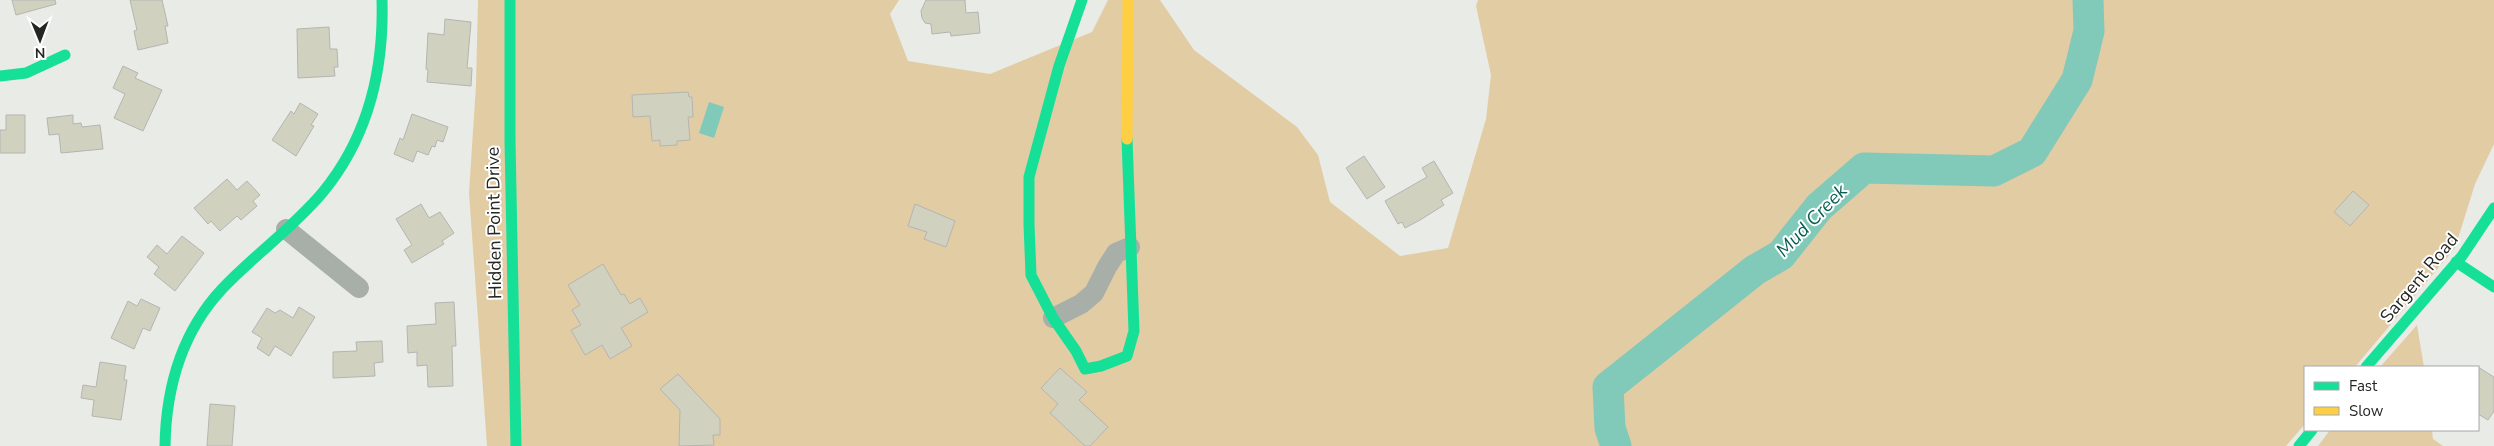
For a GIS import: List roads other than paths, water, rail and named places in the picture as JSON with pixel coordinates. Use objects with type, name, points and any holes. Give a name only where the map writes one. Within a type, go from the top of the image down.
[{"type":"street","points":[[164,446],[169,396],[180,358],[190,336],[222,289],[286,230],[332,179],[353,145],[363,123],[375,85],[381,53],[382,0]]},
{"type":"street","name":"Hidden Point Drive","points":[[510,0],[510,141],[516,446]]},
{"type":"street","points":[[1082,0],[1058,66],[1029,177],[1031,275],[1053,318],[1076,351],[1085,368],[1101,366],[1127,356],[1134,331],[1127,135],[1128,0]]},
{"type":"street","points":[[0,76],[26,73],[65,55]]},
{"type":"street","name":"Sargent Road","points":[[2367,366],[2456,262],[2480,231],[2494,208]]},
{"type":"street","points":[[286,230],[359,288]]},
{"type":"street","points":[[1053,318],[1081,304],[1094,293],[1107,266],[1116,253],[1130,247]]},
{"type":"street","points":[[2456,262],[2494,287]]},
{"type":"street","points":[[2299,446],[2311,431]]},
{"type":"waterway","name":"Mud Creek","points":[[1616,446],[1610,428],[1608,387],[1755,270],[1781,255],[1819,207],[1864,168],[1994,171],[2032,152],[2077,80],[2089,31],[2088,0]]}]
